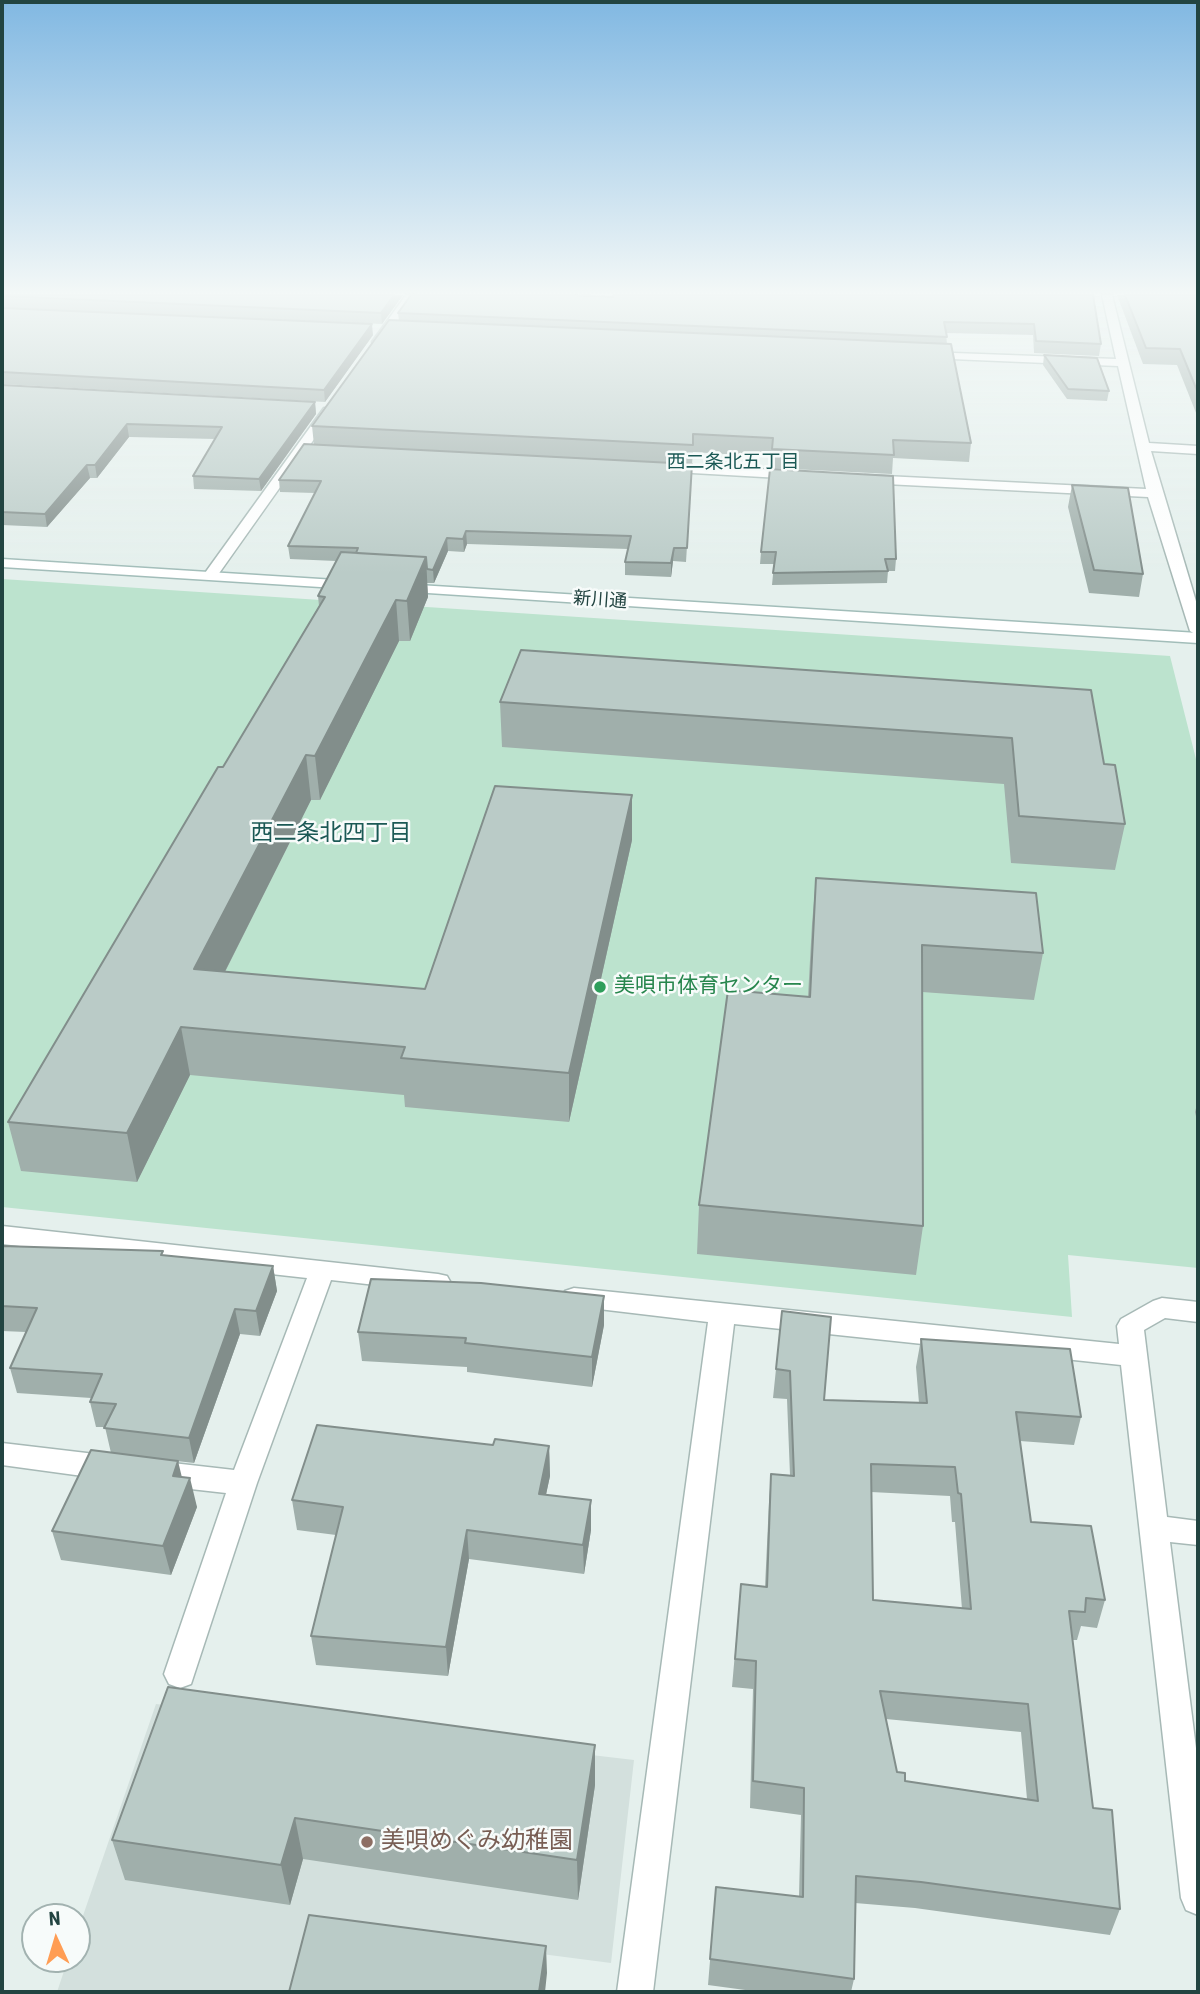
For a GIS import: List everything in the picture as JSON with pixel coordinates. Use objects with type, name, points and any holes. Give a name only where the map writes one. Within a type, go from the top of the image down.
[{"type":"street","points":[[1130,388],[1154,493],[1198,631]]},
{"type":"street","points":[[210,576],[307,450],[328,405]]},
{"type":"street","points":[[1143,447],[1198,450]]},
{"type":"street","points":[[644,467],[810,476]]},
{"type":"street","points":[[851,478],[1154,493]]},
{"type":"street","points":[[2,563],[363,586]]},
{"type":"street","name":"新川通","points":[[391,587],[1198,638]]},
{"type":"street","points":[[2,1235],[460,1286]]},
{"type":"street","points":[[180,1674],[243,1483],[323,1271]]},
{"type":"street","points":[[556,1296],[1133,1356]]},
{"type":"street","points":[[1198,1312],[1162,1308],[1130,1326],[1198,1898]]},
{"type":"street","points":[[635,1992],[722,1314]]},
{"type":"street","points":[[2,1454],[243,1483]]},
{"type":"street","points":[[1154,1528],[1198,1533]]},
{"type":"shaded area","name":"美唄めぐみ幼稚園","points":[[156,1704],[634,1760],[611,1963],[310,1924],[293,1992],[57,1992],[63,1973],[91,1973],[91,1903],[87,1903]]},
{"type":"green space","name":"美唄市体育センター","points":[[2,579],[1170,656],[1198,767],[1198,1268],[1068,1255],[1072,1317],[2,1207]]},
{"type":"building","points":[[2,388],[58,388],[315,402],[259,479],[193,476],[222,427],[127,424],[95,465],[87,465],[45,514],[2,512]]},
{"type":"building","points":[[289,388],[325,388],[324,390]]},
{"type":"building","points":[[340,388],[960,388],[971,443],[893,440],[894,455],[772,449],[773,438],[693,434],[693,445],[312,426]]},
{"type":"building","points":[[1108,388],[1109,391],[1068,389]]},
{"type":"building","points":[[304,444],[692,464],[687,548],[674,548],[671,563],[625,562],[631,536],[466,531],[463,539],[447,538],[433,570],[427,569],[426,557],[356,553],[358,548],[288,546],[321,481],[279,480]]},
{"type":"building","points":[[770,469],[893,476],[896,559],[885,559],[888,571],[773,573],[776,552],[761,552]]},
{"type":"building","points":[[1072,485],[1128,488],[1143,574],[1094,570]]},
{"type":"building","points":[[341,552],[426,557],[407,601],[396,600],[315,756],[306,755],[194,969],[425,989],[495,786],[632,795],[569,1073],[401,1058],[405,1047],[181,1027],[127,1133],[8,1122],[218,767],[223,767],[325,597],[318,596]]},
{"type":"building","points":[[521,650],[1091,690],[1104,764],[1115,765],[1125,824],[1019,816],[1012,738],[500,702]]},
{"type":"building","points":[[816,878],[1036,893],[1043,953],[922,945],[923,1226],[699,1205],[728,990],[810,997]]},
{"type":"building","points":[[2,1246],[163,1251],[161,1255],[273,1266],[256,1311],[235,1309],[189,1438],[104,1428],[116,1404],[90,1402],[102,1374],[10,1368],[37,1308],[2,1306]]},
{"type":"building","points":[[371,1279],[481,1283],[604,1296],[592,1357],[465,1343],[466,1338],[358,1332]]},
{"type":"building","points":[[782,1311],[831,1317],[824,1400],[927,1403],[921,1339],[1070,1349],[1081,1417],[1016,1412],[1031,1522],[1091,1526],[1105,1600],[1086,1598],[1085,1612],[1069,1611],[1093,1808],[1112,1810],[1120,1909],[921,1882],[856,1876],[854,1979],[710,1959],[716,1887],[803,1897],[804,1788],[753,1781],[756,1661],[735,1659],[741,1584],[767,1587],[771,1474],[794,1476],[790,1371],[776,1369]],"holes":[[[871,1464],[955,1467],[958,1493],[961,1494],[971,1609],[873,1600]],[[880,1691],[1028,1704],[1038,1801],[905,1781],[905,1773],[897,1772]]]},
{"type":"building","points":[[317,1425],[493,1445],[495,1439],[549,1446],[539,1494],[591,1500],[583,1545],[467,1530],[446,1647],[311,1636],[343,1507],[292,1500]]},
{"type":"building","points":[[91,1450],[178,1461],[173,1476],[190,1478],[163,1546],[52,1531]]},
{"type":"building","points":[[168,1687],[595,1745],[577,1860],[295,1818],[281,1865],[112,1840]]},
{"type":"building","points":[[309,1915],[546,1946],[539,1992],[289,1992]]},
{"type":"place","name":"美唄市体育センター","points":[[600,987]]},
{"type":"place","name":"美唄めぐみ幼稚園","points":[[367,1842]]},
{"type":"district","name":"西二条北五丁目","points":[[733,463]]},
{"type":"district","name":"西二条北四丁目","points":[[331,834]]}]
